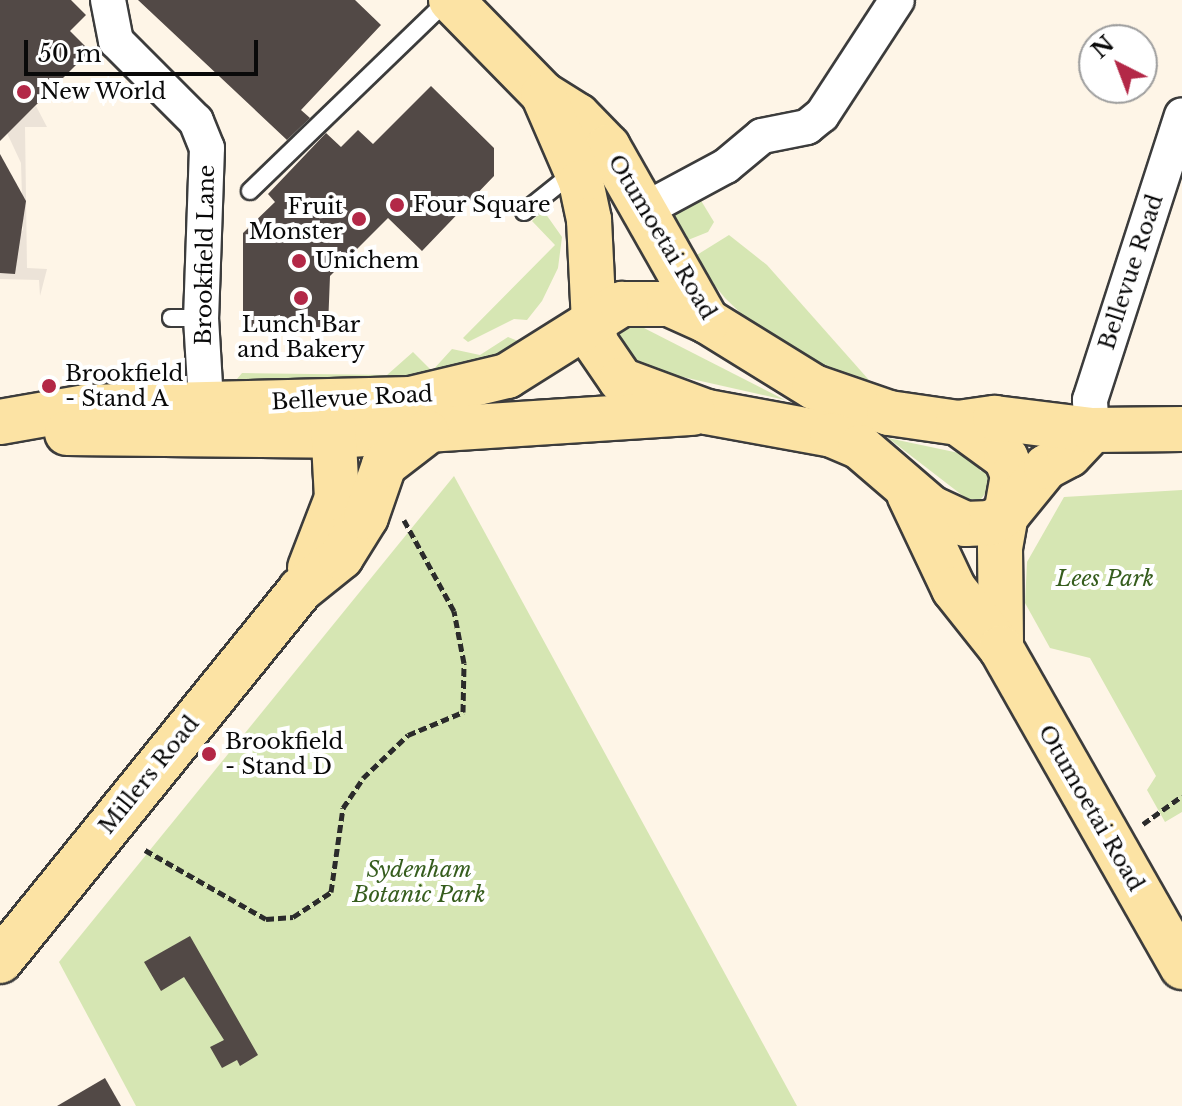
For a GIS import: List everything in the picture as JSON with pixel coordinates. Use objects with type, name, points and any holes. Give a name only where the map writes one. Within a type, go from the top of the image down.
[{"type":"main road","name":"Otumoetai Road","points":[[450,0],[543,94],[578,116],[608,147],[707,321],[814,387],[889,413],[958,423],[1006,458],[1013,475],[1010,511],[1000,548],[1001,648]]},
{"type":"main road","name":"Otumoetai Road","points":[[543,94],[575,171],[589,220],[591,318],[598,355],[608,369],[707,412],[832,435],[860,447],[903,482],[954,589],[1001,648],[1182,967]]},
{"type":"main road","name":"Bellevue Road","points":[[10,422],[85,407],[206,402],[355,434],[448,393],[507,376],[591,318],[622,304],[669,304],[707,321]]},
{"type":"main road","name":"Bellevue Road","points":[[10,422],[82,436],[355,434],[427,432],[707,412]]},
{"type":"main road","points":[[958,423],[995,418],[1092,430],[1182,429]]},
{"type":"main road","points":[[903,482],[931,508],[965,524],[991,523],[1010,511],[1046,467],[1069,455],[1092,430]]},
{"type":"main road","name":"Millers Road","points":[[300,590],[337,498],[355,434]]},
{"type":"main road","name":"Millers Road","points":[[0,961],[300,590],[341,557],[366,517],[355,434]]},
{"type":"street","points":[[646,209],[726,166],[762,136],[807,127],[822,115],[897,0]]},
{"type":"street","name":"Brookfield Lane","points":[[113,2],[116,41],[196,121],[207,148],[186,318],[206,402]]},
{"type":"street","name":"Bellevue Road","points":[[1092,430],[1090,400],[1182,115]]},
{"type":"lane","points":[[250,191],[450,0]]},
{"type":"lane","points":[[524,212],[575,171]]},
{"type":"path","points":[[145,850],[266,919],[293,917],[331,892],[343,808],[363,778],[408,735],[463,712],[464,663],[454,611],[418,538],[396,510]]},
{"type":"path","points":[[1142,825],[1182,796]]},
{"type":"green space","points":[[697,194],[714,222],[708,232],[683,242],[671,215]]},
{"type":"green space","points":[[543,210],[562,237],[558,268],[542,301],[527,320],[514,319],[468,342],[463,338],[555,245],[532,221]]},
{"type":"green space","points":[[729,235],[767,265],[876,388],[839,378],[759,331],[725,298],[692,258]]},
{"type":"green space","points":[[632,325],[642,327],[785,400],[625,364],[614,332]]},
{"type":"green space","points":[[508,337],[523,343],[500,358],[395,381],[237,379],[242,373],[387,375],[413,352],[432,371],[452,349],[480,355]]},
{"type":"green space","points":[[888,438],[978,457],[980,471],[990,472],[991,486],[981,499],[967,499]]},
{"type":"green space","name":"Sydenham Botanic Park","points":[[454,476],[797,1106],[136,1106],[59,962]]},
{"type":"green space","name":"Lees Park","points":[[1182,490],[1182,812],[1165,822],[1147,790],[1156,776],[1090,658],[1050,648],[1025,603],[1027,562],[1064,497]]},
{"type":"shaded area","points":[[36,106],[47,127],[25,127],[27,268],[47,269],[40,296],[39,280],[0,279],[0,259],[23,230],[21,163],[7,133]]},
{"type":"building","name":"New World","points":[[0,0],[71,0],[86,15],[70,31],[90,51],[0,141]]},
{"type":"building","points":[[138,0],[355,0],[381,25],[301,110],[310,118],[287,140]]},
{"type":"building","points":[[431,86],[494,148],[494,176],[422,251],[388,218],[330,276],[328,327],[243,328],[243,233],[275,202],[268,194],[326,133],[341,147],[358,130],[373,144]]},
{"type":"building","points":[[0,154],[26,201],[15,274],[0,273]]},
{"type":"building","points":[[190,936],[258,1055],[240,1066],[237,1060],[222,1068],[210,1047],[224,1040],[184,977],[161,991],[144,962]]},
{"type":"building","points":[[105,1078],[121,1106],[57,1106]]},
{"type":"place","name":"New World","points":[[24,92]]},
{"type":"place","name":"Four Square","points":[[397,205]]},
{"type":"place","name":"Fruit Monster","points":[[359,219]]},
{"type":"place","name":"Unichem","points":[[299,261]]},
{"type":"place","name":"Lunch Bar and Bakery","points":[[301,298]]},
{"type":"place","name":"Brookfield - Stand A","points":[[49,386]]},
{"type":"place","name":"Brookfield - Stand D","points":[[209,754]]}]
